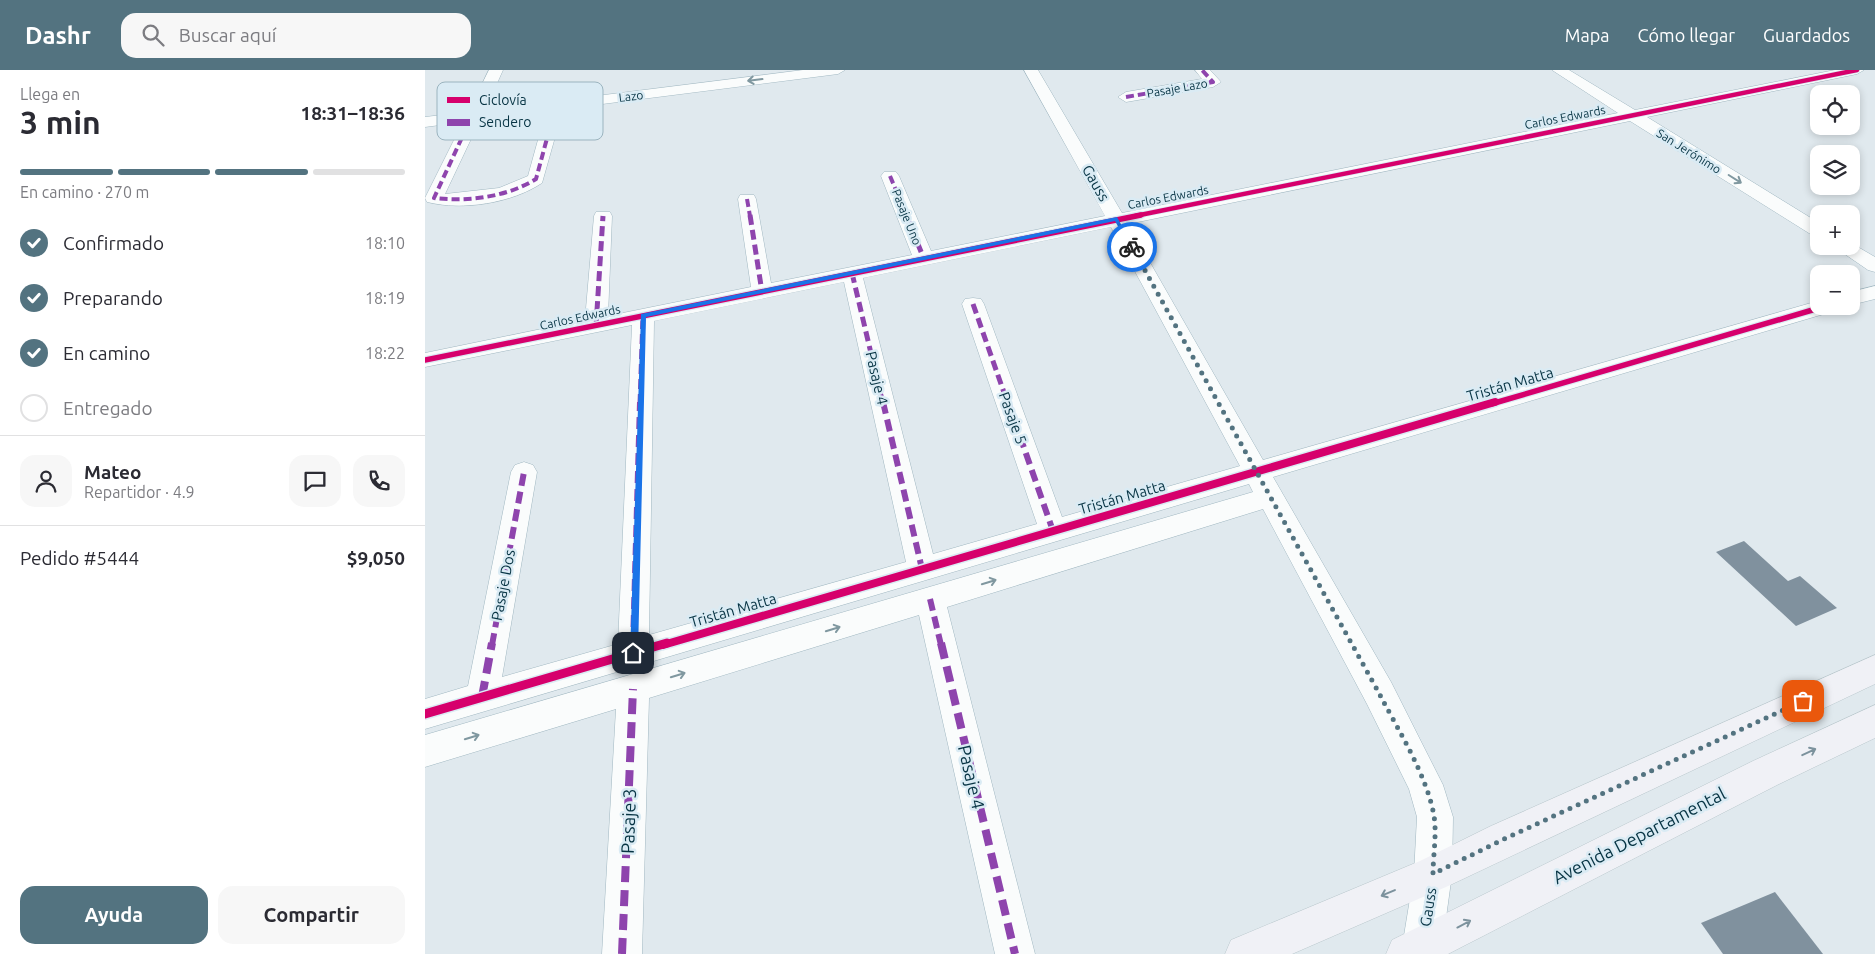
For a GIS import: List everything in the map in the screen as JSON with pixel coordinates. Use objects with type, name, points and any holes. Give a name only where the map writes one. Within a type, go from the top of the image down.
[{"type":"main road","points":[[1245,954],[1433,874],[1521,830],[1875,669]]},
{"type":"main road","name":"Avenida Departamental","points":[[1416,952],[1739,786],[1875,721]]},
{"type":"street","points":[[490,82],[496,70]]},
{"type":"street","name":"Lazo","points":[[603,99],[838,70]]},
{"type":"street","name":"Gauss","points":[[1031,70],[1117,219],[1379,693],[1425,785],[1435,817],[1433,874],[1416,952]]},
{"type":"street","name":"Pasaje Lazo","points":[[1126,97],[1213,82],[1202,70]]},
{"type":"street","name":"San Jerónimo","points":[[1559,70],[1810,226]]},
{"type":"street","name":"Carlos Edwards","points":[[426,362],[924,258],[1632,115],[1864,71]]},
{"type":"street","points":[[461,140],[434,198],[455,200],[519,189],[531,184],[536,179],[547,140]]},
{"type":"street","name":"Pasaje Uno","points":[[890,176],[924,258]]},
{"type":"street","points":[[747,198],[762,292]]},
{"type":"street","points":[[596,326],[603,216]]},
{"type":"street","points":[[1857,255],[1875,266]]},
{"type":"street","name":"Pasaje 4","points":[[852,273],[1015,954]]},
{"type":"street","points":[[1860,296],[1875,292]]},
{"type":"street","name":"Pasaje 5","points":[[973,304],[1053,531]]},
{"type":"street","name":"Tristán Matta","points":[[425,714],[633,653],[926,584],[1263,484],[1810,311]]},
{"type":"street","points":[[633,653],[643,316]]},
{"type":"street","name":"Pasaje Dos","points":[[482,697],[524,472]]},
{"type":"street","name":"Tristán Matta","points":[[425,751],[633,689],[926,584],[1053,531],[1263,484]]},
{"type":"street","name":"Pasaje 3","points":[[622,954],[633,689]]},
{"type":"building","points":[[1744,541],[1788,581],[1800,576],[1837,608],[1796,626],[1716,552]]},
{"type":"building","points":[[1775,892],[1823,954],[1723,954],[1701,923]]},
{"type":"marked path","points":[[1126,97],[1213,82],[1202,70]]},
{"type":"marked path","points":[[461,140],[434,198],[457,199],[487,196],[527,185],[536,179],[547,140]]},
{"type":"marked path","points":[[890,176],[924,259]]},
{"type":"marked path","points":[[747,199],[762,292]]},
{"type":"marked path","points":[[596,326],[603,216]]},
{"type":"marked path","points":[[852,273],[922,569]]},
{"type":"marked path","points":[[973,304],[1053,531]]},
{"type":"marked path","points":[[633,653],[643,316]]},
{"type":"marked path","points":[[482,697],[524,472]]},
{"type":"marked path","points":[[930,599],[1015,954]]},
{"type":"marked path","points":[[622,954],[633,689]]},
{"type":"cycle path","points":[[425,360],[1857,70]]},
{"type":"cycle path","points":[[425,714],[1810,311]]},
{"type":"way so far","points":[[1132,247],[1379,693],[1425,785],[1435,817],[1433,874],[1504,839],[1803,701]]},
{"type":"route","points":[[633,653],[643,316],[1117,219],[1132,247]]}]
